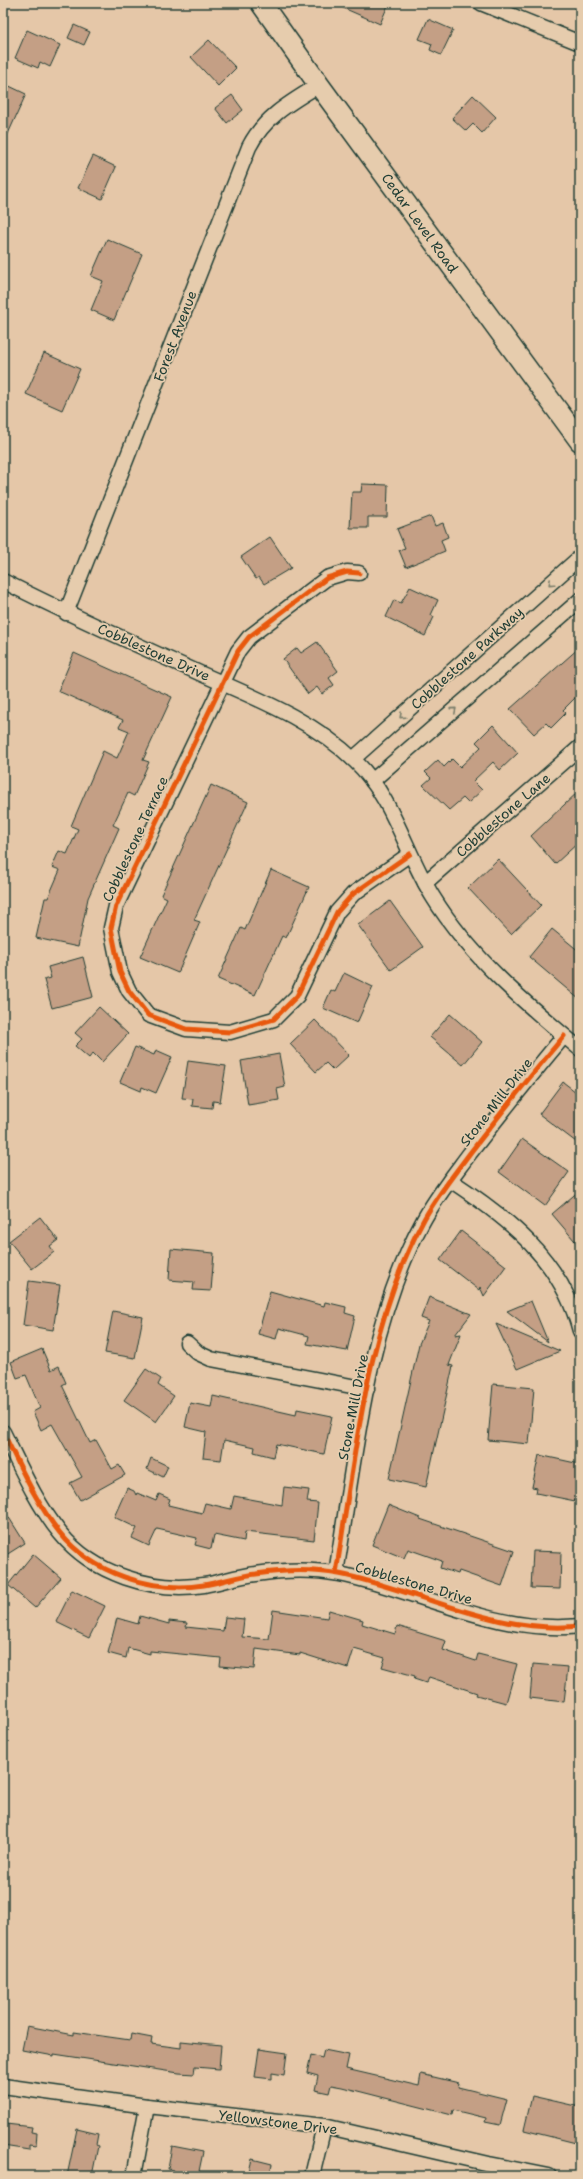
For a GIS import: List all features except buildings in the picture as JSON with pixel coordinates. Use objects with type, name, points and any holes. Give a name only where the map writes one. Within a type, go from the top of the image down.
[{"type":"main road","name":"Cedar Level Road","points":[[261,3],[319,86],[580,441]]},
{"type":"street","points":[[484,4],[580,43]]},
{"type":"street","name":"Forest Avenue","points":[[66,613],[249,147],[264,124],[278,111],[319,86]]},
{"type":"street","name":"Cobblestone Parkway","points":[[354,759],[580,557]]},
{"type":"street","name":"Cobblestone Terrace","points":[[359,572],[347,572],[327,578],[249,636],[238,651],[221,683],[116,906],[111,928],[120,972],[129,991],[148,1015],[186,1029],[230,1032],[274,1019],[296,996],[337,912],[354,894],[410,854]]},
{"type":"street","name":"Cobblestone Drive","points":[[3,581],[66,613],[221,683],[305,723],[332,741],[354,759],[372,781],[393,816],[425,883],[460,934],[486,964],[564,1036],[580,1048]]},
{"type":"street","name":"Cobblestone Parkway","points":[[372,781],[580,600]]},
{"type":"street","name":"Cobblestone Lane","points":[[425,883],[580,747]]},
{"type":"street","name":"Stone Mill Drive","points":[[336,1573],[367,1389],[376,1349],[390,1300],[407,1255],[422,1223],[450,1180],[504,1108],[564,1036]]},
{"type":"street","points":[[450,1180],[490,1207],[520,1233],[547,1263],[558,1279],[571,1306],[580,1331]]},
{"type":"street","points":[[187,1343],[198,1352],[211,1359],[367,1389]]},
{"type":"street","name":"Cobblestone Drive","points":[[3,1432],[45,1512],[61,1534],[80,1552],[101,1566],[124,1577],[158,1585],[183,1586],[203,1585],[255,1574],[287,1571],[336,1573],[359,1578],[460,1610],[520,1625],[546,1628],[580,1626]]},
{"type":"street","name":"Yellowstone Drive","points":[[3,2086],[147,2106],[324,2126],[488,2170],[549,2176]]},
{"type":"street","points":[[134,2176],[147,2106]]},
{"type":"street","points":[[312,2176],[324,2126]]},
{"type":"cycle path","points":[[359,573],[347,572],[327,578],[249,637],[238,651],[116,906],[111,928],[120,972],[129,991],[148,1015],[186,1029],[230,1032],[274,1019],[297,996],[337,912],[353,894],[410,854]]},
{"type":"cycle path","points":[[336,1573],[365,1394],[375,1349],[388,1305],[403,1263],[422,1223],[444,1187],[505,1108],[564,1036]]},
{"type":"cycle path","points":[[3,1432],[36,1497],[60,1533],[89,1560],[107,1570],[125,1577],[145,1583],[185,1587],[204,1585],[243,1576],[266,1573],[298,1571],[329,1572],[369,1581],[488,1618],[518,1624],[549,1627],[580,1626]]}]
